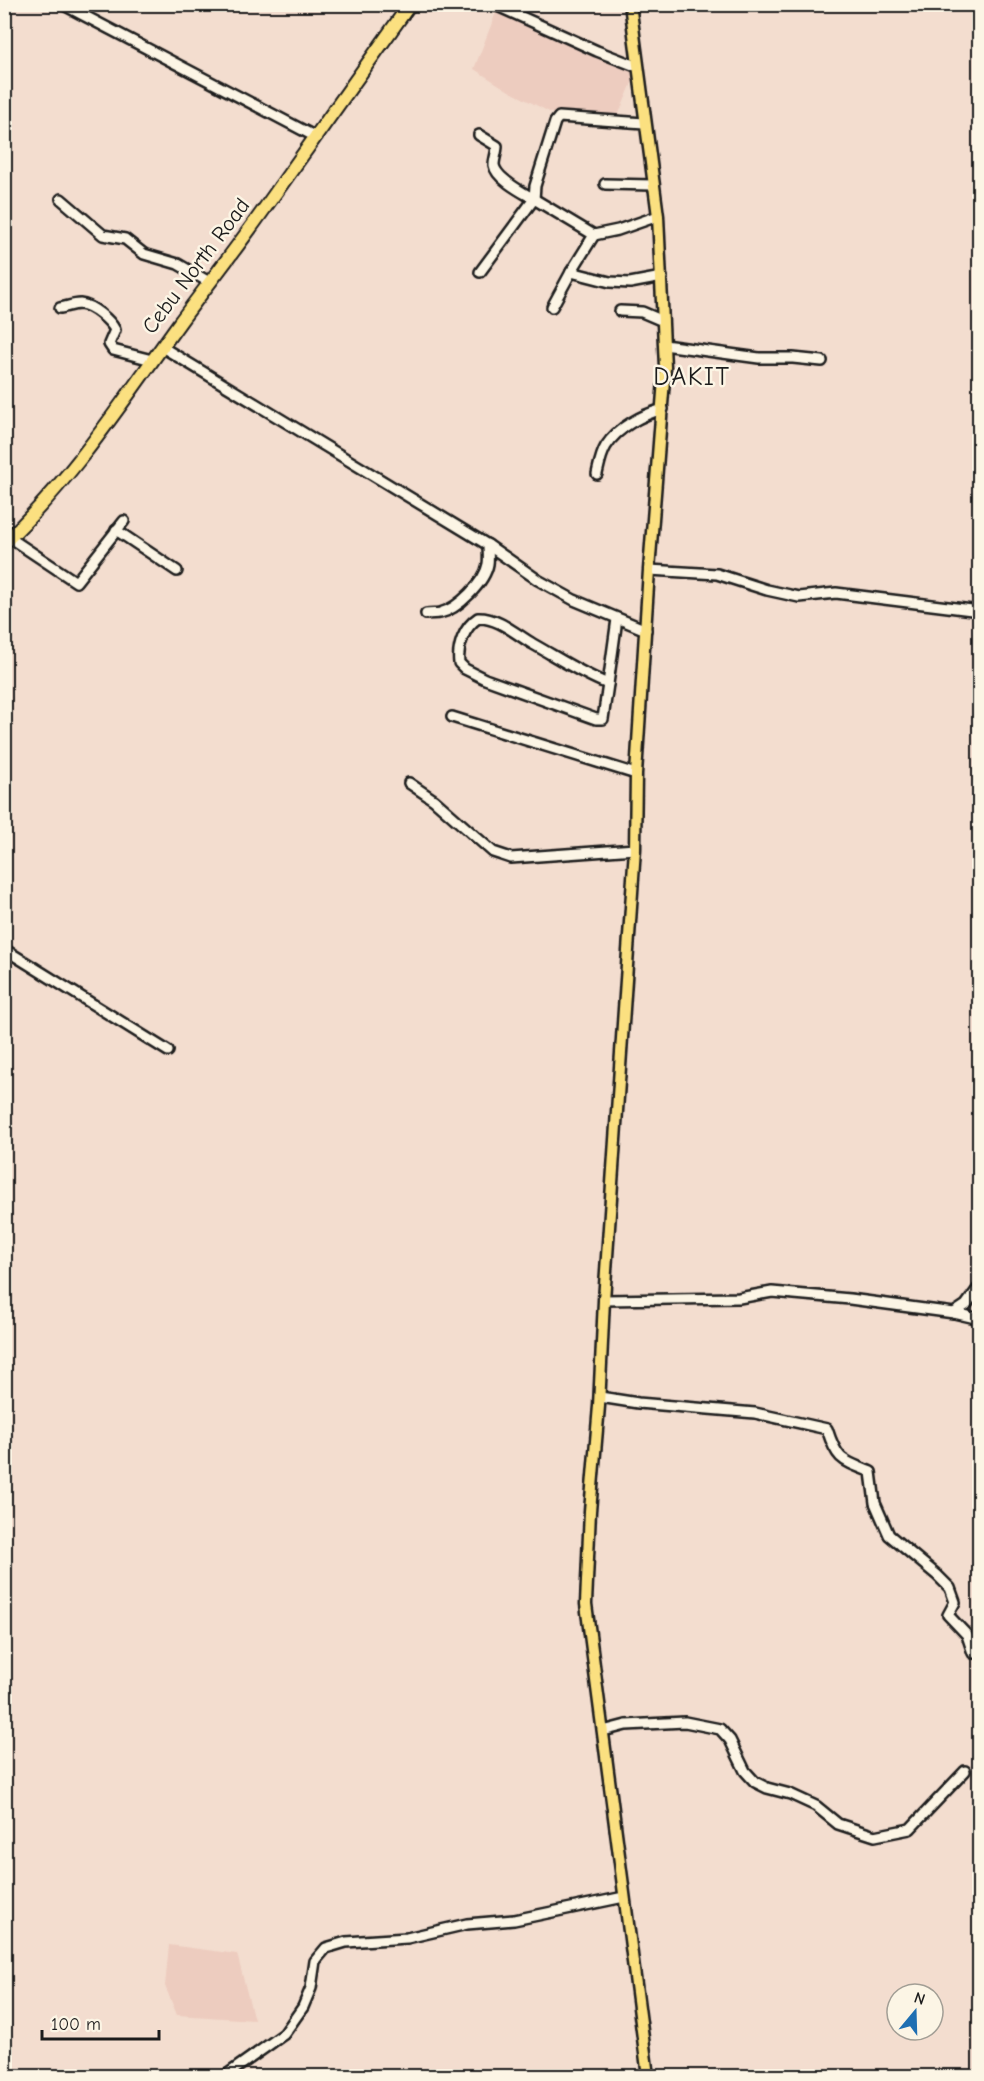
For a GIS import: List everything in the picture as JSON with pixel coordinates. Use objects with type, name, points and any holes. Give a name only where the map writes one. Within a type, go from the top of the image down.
[{"type":"highway","name":"Cebu North Road","points":[[7,540],[84,453],[267,206],[314,136],[410,4]]},
{"type":"main road","points":[[630,4],[658,216],[665,367],[649,570],[636,774],[635,849],[604,1300],[600,1397],[590,1511],[586,1604],[648,2076]]},
{"type":"street","points":[[62,4],[314,136]]},
{"type":"street","points":[[493,4],[638,67]]},
{"type":"street","points":[[480,272],[534,200],[535,186],[555,122],[559,117],[644,123]]},
{"type":"street","points":[[479,135],[497,146],[494,165],[504,180],[594,235],[618,231],[658,216]]},
{"type":"street","points":[[605,184],[653,185]]},
{"type":"street","points":[[61,199],[103,235],[125,239],[144,254],[178,264],[209,282]]},
{"type":"street","points":[[552,307],[594,235]]},
{"type":"street","points":[[571,272],[610,282],[630,283],[662,277]]},
{"type":"street","points":[[60,308],[80,304],[89,307],[112,322],[115,330],[109,344],[113,350],[152,360]]},
{"type":"street","points":[[620,310],[642,312],[663,321]]},
{"type":"street","points":[[664,345],[759,358],[822,361]]},
{"type":"street","points":[[162,347],[488,545],[538,580],[574,600],[646,630]]},
{"type":"street","points":[[597,474],[605,448],[616,434],[647,414],[663,409]]},
{"type":"street","points":[[7,540],[76,582],[124,522]]},
{"type":"street","points":[[116,530],[177,571]]},
{"type":"street","points":[[426,614],[441,613],[451,609],[466,598],[482,578],[488,565],[488,545]]},
{"type":"street","points":[[649,570],[717,574],[767,590],[799,597],[836,593],[980,611]]},
{"type":"street","points":[[608,684],[580,671],[500,624],[485,618],[473,621],[460,646],[459,663],[465,669],[485,679],[596,719],[603,719],[605,716],[617,619]]},
{"type":"street","points":[[452,717],[636,774]]},
{"type":"street","points":[[409,783],[434,800],[493,852],[502,856],[511,858],[635,849]]},
{"type":"street","points":[[4,949],[168,1051]]},
{"type":"street","points":[[954,1313],[966,1305],[980,1286]]},
{"type":"street","points":[[604,1300],[739,1298],[772,1292],[850,1299],[954,1313],[980,1319]]},
{"type":"street","points":[[600,1397],[638,1403],[755,1413],[827,1429],[834,1452],[849,1464],[871,1472],[875,1503],[889,1535],[951,1588],[955,1602],[948,1615],[968,1635],[973,1653]]},
{"type":"street","points":[[603,1731],[626,1725],[685,1722],[720,1729],[730,1740],[745,1771],[755,1782],[816,1806],[838,1824],[875,1836],[909,1830],[965,1771]]},
{"type":"street","points":[[225,2076],[284,2034],[303,2007],[311,1988],[315,1961],[326,1948],[346,1942],[407,1938],[467,1924],[514,1920],[624,1897]]},
{"type":"shaded area","points":[[497,10],[629,67],[635,76],[614,125],[561,118],[509,91],[474,69]]},
{"type":"shaded area","points":[[169,1945],[237,1954],[254,2020],[177,2015],[165,1986]]},
{"type":"district","name":"DAKIT","points":[[692,377]]}]
